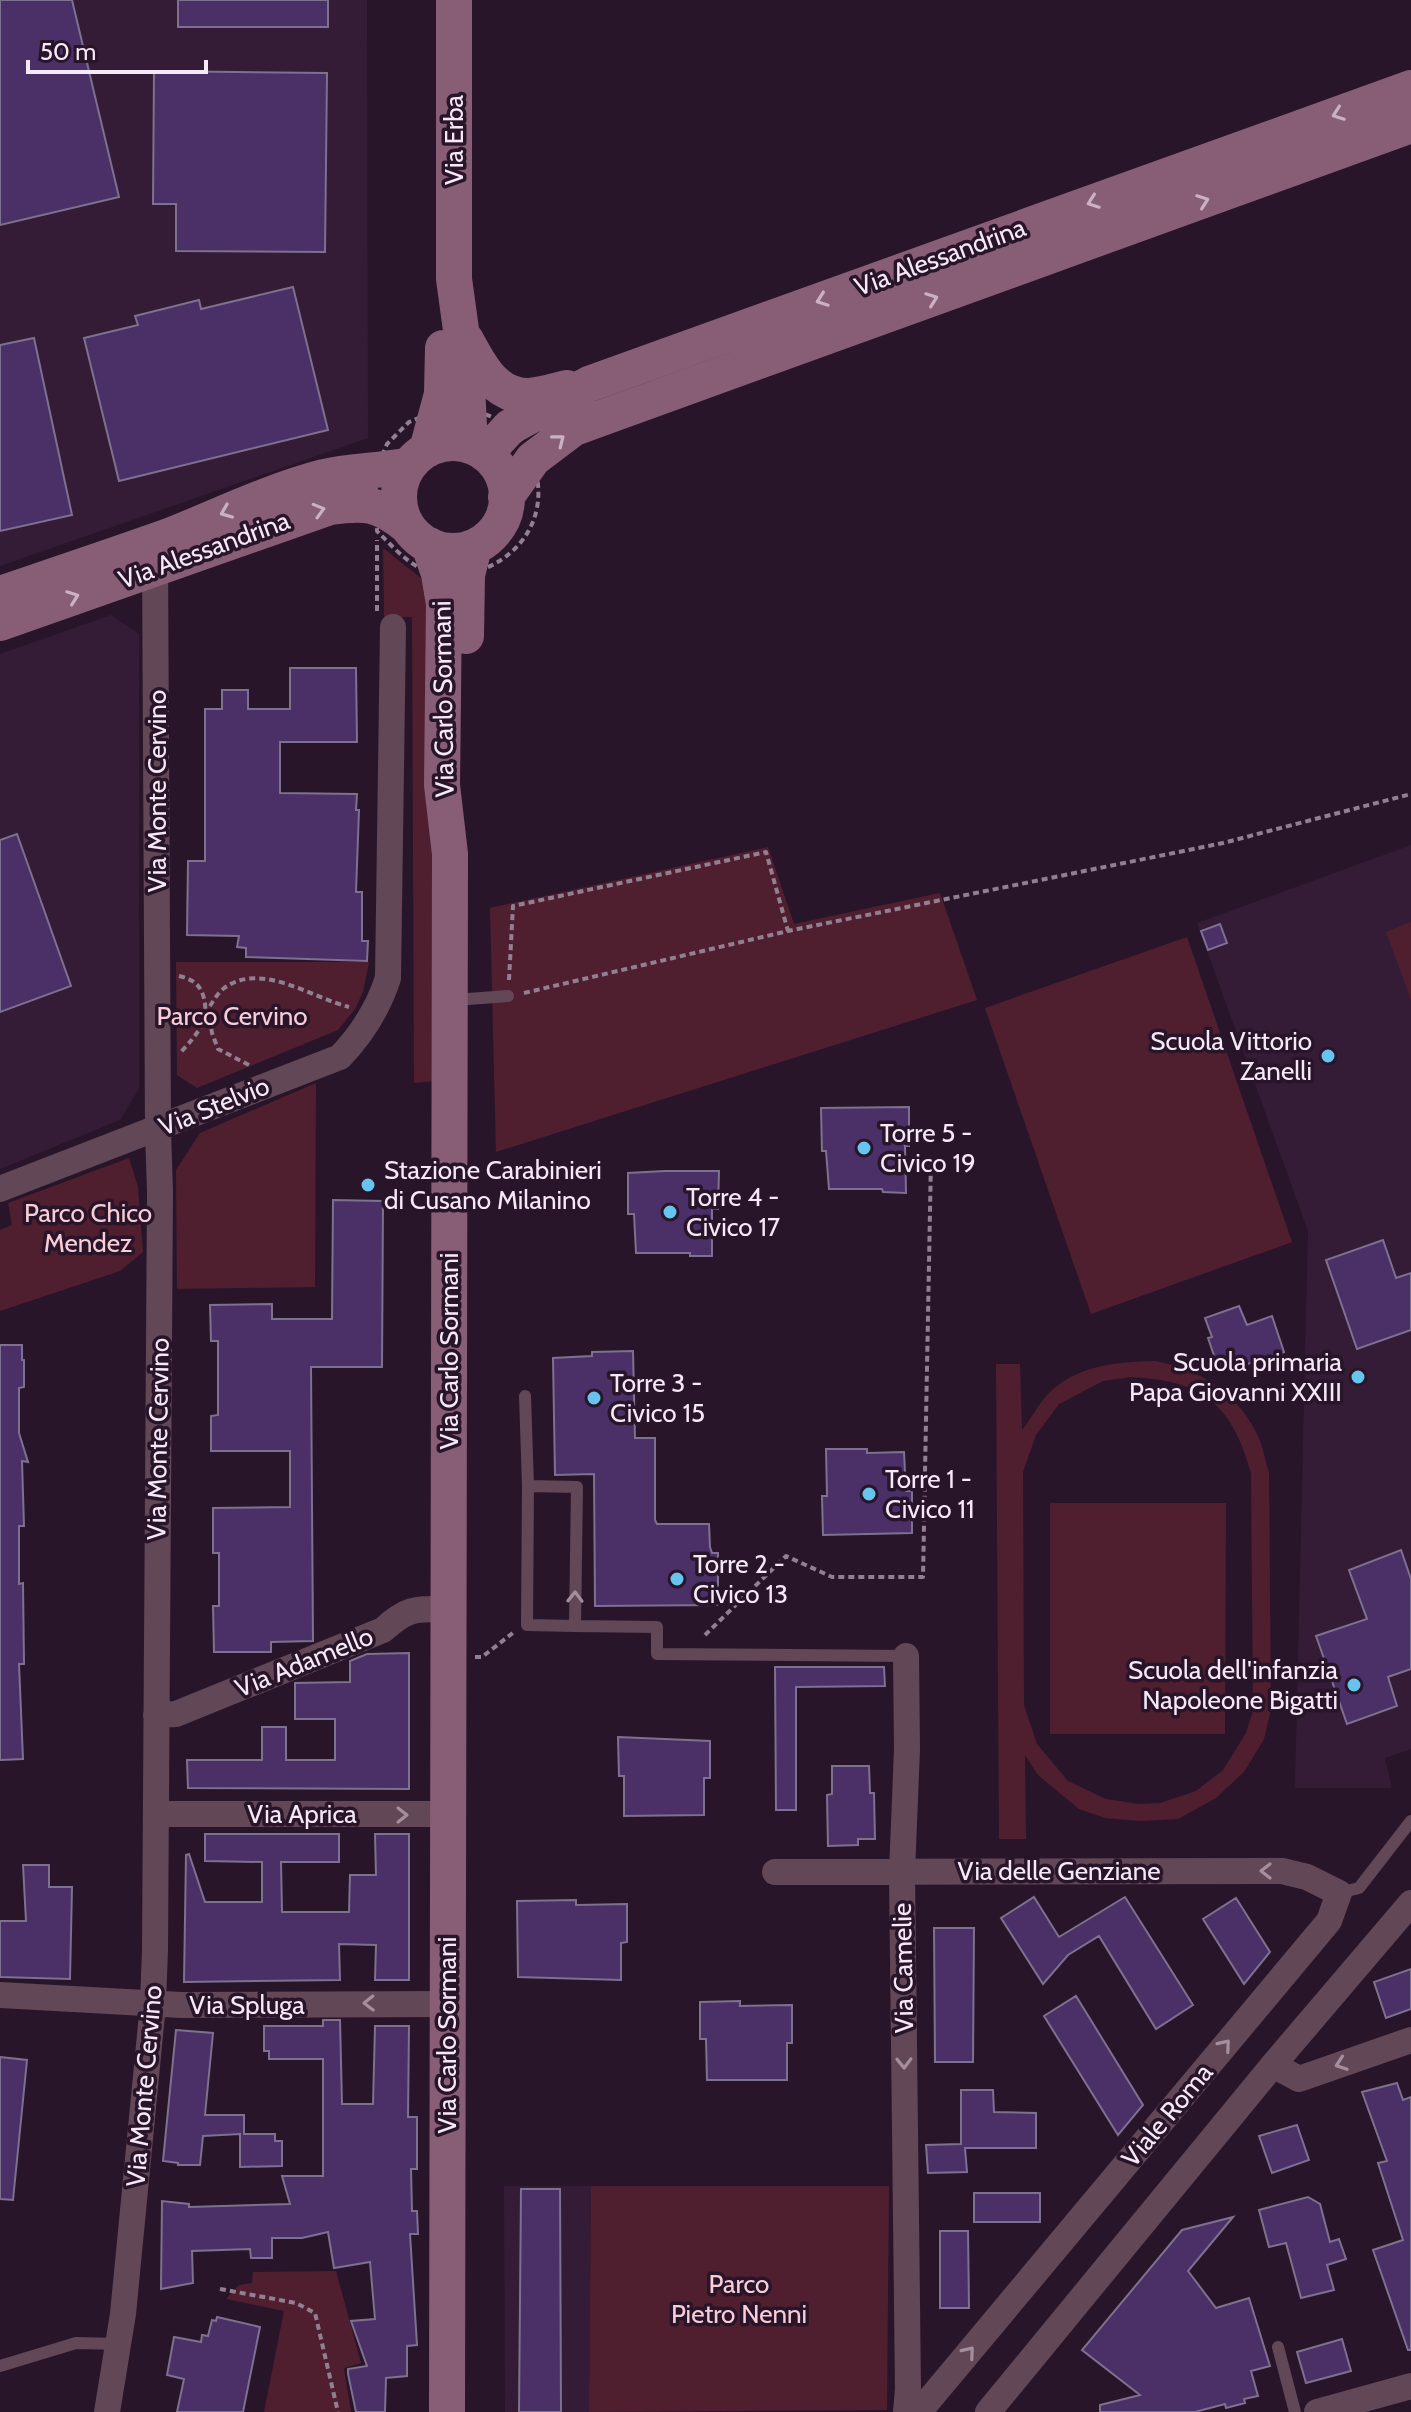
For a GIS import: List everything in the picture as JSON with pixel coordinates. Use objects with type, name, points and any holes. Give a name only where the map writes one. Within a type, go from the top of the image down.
[{"type":"street","name":"Via Erba","points":[[418,519],[466,366],[454,279],[454,0]]},
{"type":"street","name":"Via Alessandrina","points":[[418,519],[454,443],[478,450],[510,427],[589,384],[1411,88]]},
{"type":"street","name":"Via Alessandrina","points":[[0,623],[161,552],[273,493],[349,473],[418,519],[484,541],[497,528],[504,513],[506,497],[533,459],[574,428],[1411,125]]},
{"type":"street","name":"Via Erba","points":[[454,279],[443,329],[442,394],[478,450]]},
{"type":"street","points":[[461,331],[484,374],[504,390],[528,396],[589,384]]},
{"type":"street","points":[[478,450],[496,465],[504,480],[506,497]]},
{"type":"street","name":"Via Carlo Sormani","points":[[418,519],[465,725],[450,854],[447,2412]]},
{"type":"street","name":"Via Alessandrina","points":[[0,594],[161,552]]},
{"type":"street","name":"Via Monte Cervino","points":[[107,2412],[119,2344],[153,2004],[160,1208],[161,552]]},
{"type":"street","name":"Via Carlo Sormani","points":[[388,978],[393,627]]},
{"type":"street","name":"Via Stelvio","points":[[0,1189],[340,1057],[360,1036],[388,978]]},
{"type":"street","name":"Via Adamello","points":[[156,1715],[176,1714],[383,1630],[399,1615],[411,1610],[448,1609]]},
{"type":"street","name":"Via Camelie","points":[[906,1656],[907,1749],[902,1873],[906,2412]]},
{"type":"street","name":"Via Aprica","points":[[156,1814],[448,1814]]},
{"type":"street","name":"Via delle Genziane","points":[[775,1872],[1282,1871],[1307,1877],[1339,1893]]},
{"type":"street","name":"Viale Roma","points":[[919,2412],[1329,1921],[1339,1893]]},
{"type":"street","name":"Viale Roma","points":[[988,2412],[1273,2065],[1411,1903]]},
{"type":"street","name":"Via Spluga","points":[[0,1995],[153,2004],[447,2004]]},
{"type":"street","points":[[1273,2065],[1299,2079],[1411,2040]]},
{"type":"street","points":[[1317,2412],[1411,2386]]},
{"type":"lane","points":[[450,1000],[508,996]]},
{"type":"lane","points":[[525,1396],[527,1625],[575,1626],[577,1487],[528,1486]]},
{"type":"lane","name":"Via Camelie","points":[[575,1626],[657,1627],[657,1654],[906,1656]]},
{"type":"lane","points":[[1339,1893],[1359,1888],[1411,1821]]},
{"type":"lane","points":[[0,2366],[76,2343],[119,2344]]},
{"type":"lane","points":[[1278,2347],[1295,2412]]},
{"type":"path","points":[[418,519],[412,563],[418,519],[387,444],[409,422],[452,409],[490,415],[510,427],[533,459],[539,484],[536,516],[522,544],[497,564],[418,519]]},
{"type":"path","points":[[393,627],[380,624],[377,610],[418,519]]},
{"type":"path","points":[[788,931],[766,852],[513,906],[508,996],[788,931],[1223,843],[1411,794]]},
{"type":"path","points":[[158,975],[191,979],[201,988],[218,1049],[251,1066],[267,1084]]},
{"type":"path","points":[[158,1057],[176,1058],[198,1033],[208,1009],[221,990],[240,980],[284,983],[306,989],[323,1001],[374,1011]]},
{"type":"path","points":[[687,1654],[786,1556],[832,1577],[923,1577],[931,1159]]},
{"type":"path","points":[[448,1657],[482,1657],[503,1639],[527,1625]]},
{"type":"path","points":[[220,2289],[296,2303],[315,2313],[338,2412]]},
{"type":"shaded area","points":[[0,0],[367,0],[368,438],[0,566]]},
{"type":"shaded area","points":[[111,615],[139,634],[139,1089],[120,1120],[0,1169],[0,654]]},
{"type":"shaded area","points":[[1411,845],[1411,1749],[1385,1758],[1392,1788],[1295,1788],[1308,1231],[1197,923]]},
{"type":"shaded area","points":[[504,2186],[591,2186],[589,2412],[505,2412]]},
{"type":"green space","points":[[383,548],[422,579],[438,607],[435,1081],[414,1083],[412,617],[384,617]]},
{"type":"green space","points":[[768,847],[794,924],[940,893],[977,1000],[496,1152],[490,908]]},
{"type":"green space","points":[[1411,922],[1411,1000],[1386,932]]},
{"type":"green space","points":[[1187,937],[1292,1242],[1091,1314],[985,1008]]},
{"type":"green space","name":"Parco Cervino","points":[[176,962],[369,962],[363,992],[355,1009],[338,1030],[197,1088],[177,1075]]},
{"type":"green space","points":[[316,1083],[315,1287],[177,1289],[176,1170],[200,1133]]},
{"type":"green space","name":"Parco Chico Mendez","points":[[129,1158],[138,1187],[143,1252],[120,1271],[0,1311],[0,1230],[12,1225],[8,1203]]},
{"type":"green space","points":[[1155,1361],[1188,1370],[1228,1395],[1240,1407],[1258,1436],[1269,1472],[1271,1710],[1264,1739],[1244,1772],[1216,1798],[1178,1819],[1140,1821],[1105,1818],[1079,1809],[1038,1775],[1025,1755],[1026,1839],[999,1839],[996,1364],[1020,1364],[1022,1430],[1048,1394],[1072,1377],[1112,1364]],"holes":[[[1130,1377],[1155,1379],[1195,1390],[1210,1400],[1234,1429],[1251,1473],[1253,1711],[1246,1733],[1223,1770],[1196,1791],[1160,1803],[1139,1804],[1106,1799],[1068,1781],[1037,1744],[1024,1705],[1023,1472],[1036,1435],[1059,1404],[1103,1381]]]},
{"type":"green space","points":[[1050,1503],[1226,1503],[1225,1734],[1050,1734]]},
{"type":"green space","name":"Parco Pietro Nenni","points":[[591,2186],[889,2186],[887,2410],[589,2412]]},
{"type":"green space","points":[[336,2271],[361,2363],[344,2368],[351,2412],[264,2412],[284,2311],[226,2299],[239,2285],[252,2283],[253,2272]]},
{"type":"building","points":[[0,0],[72,0],[119,197],[0,225]]},
{"type":"building","points":[[178,0],[328,0],[328,27],[178,27]]},
{"type":"building","points":[[154,71],[327,73],[325,252],[176,251],[176,204],[153,204]]},
{"type":"building","points":[[293,287],[328,430],[119,481],[84,338],[138,325],[135,316],[199,300],[201,309]]},
{"type":"building","points":[[34,338],[72,515],[0,531],[0,345]]},
{"type":"building","points":[[290,668],[356,668],[357,742],[280,742],[280,793],[357,794],[356,892],[362,892],[362,941],[368,941],[367,961],[246,957],[246,948],[237,947],[239,936],[187,935],[188,861],[205,861],[205,709],[222,709],[222,690],[248,690],[248,709],[290,709]]},
{"type":"building","points":[[17,834],[71,986],[0,1012],[0,840]]},
{"type":"building","points":[[1220,924],[1227,943],[1208,950],[1201,931]]},
{"type":"building","name":"Torre 5 - Civico 19","points":[[909,1107],[909,1146],[905,1146],[906,1193],[883,1192],[882,1189],[829,1189],[826,1151],[822,1151],[821,1108]]},
{"type":"building","name":"Torre 4 - Civico 17","points":[[719,1171],[718,1209],[712,1209],[712,1256],[636,1253],[634,1214],[628,1214],[628,1173]]},
{"type":"building","points":[[333,1200],[383,1201],[382,1367],[311,1367],[313,1641],[271,1642],[271,1652],[214,1652],[213,1606],[219,1606],[219,1553],[213,1553],[213,1508],[290,1507],[290,1451],[211,1451],[211,1416],[218,1415],[218,1341],[211,1341],[210,1305],[272,1304],[272,1319],[332,1319]]},
{"type":"building","points":[[1383,1240],[1396,1278],[1411,1273],[1411,1330],[1357,1349],[1326,1260]]},
{"type":"building","points":[[1239,1306],[1247,1325],[1272,1316],[1284,1352],[1220,1373],[1205,1318]]},
{"type":"building","points":[[0,1345],[22,1345],[24,1387],[19,1388],[19,1433],[28,1462],[22,1461],[24,1526],[19,1526],[19,1584],[23,1583],[24,1664],[19,1664],[23,1759],[0,1760]]},
{"type":"building","points":[[633,1351],[635,1438],[655,1438],[655,1520],[657,1524],[709,1524],[710,1547],[712,1553],[718,1553],[718,1605],[595,1606],[594,1474],[555,1475],[553,1358],[592,1356],[592,1352]]},
{"type":"building","name":"Torre 1 - Civico 11","points":[[826,1449],[867,1449],[867,1453],[904,1452],[906,1491],[912,1491],[912,1533],[823,1535],[822,1496],[827,1496]]},
{"type":"building","points":[[1401,1550],[1411,1579],[1411,1669],[1388,1677],[1397,1706],[1347,1724],[1316,1636],[1367,1619],[1349,1570]]},
{"type":"building","points":[[409,1653],[409,1789],[188,1788],[187,1760],[262,1760],[262,1727],[286,1727],[286,1760],[335,1760],[335,1719],[295,1719],[295,1683],[350,1682],[350,1661],[367,1654]]},
{"type":"building","points":[[775,1667],[884,1667],[885,1686],[796,1687],[796,1810],[776,1810]]},
{"type":"building","points":[[618,1737],[710,1741],[710,1778],[704,1778],[704,1815],[624,1816],[624,1776],[619,1776]]},
{"type":"building","points":[[832,1766],[869,1766],[870,1793],[874,1793],[875,1839],[858,1839],[858,1845],[828,1846],[827,1795],[832,1794]]},
{"type":"building","points":[[205,1834],[339,1834],[339,1862],[281,1862],[282,1912],[349,1912],[350,1875],[376,1875],[375,1834],[409,1834],[409,1980],[375,1980],[376,1945],[339,1944],[340,1980],[184,1982],[186,1855],[189,1854],[205,1902],[262,1902],[262,1862],[205,1861]]},
{"type":"building","points":[[23,1865],[49,1865],[49,1887],[72,1887],[70,1979],[0,1977],[0,1921],[26,1921]]},
{"type":"building","points":[[1034,1897],[1059,1937],[1125,1897],[1193,2005],[1156,2029],[1099,1936],[1068,1955],[1043,1984],[1001,1918]]},
{"type":"building","points":[[1236,1898],[1270,1952],[1244,1984],[1203,1919]]},
{"type":"building","points":[[576,1900],[576,1905],[627,1904],[627,1942],[621,1943],[621,1980],[518,1977],[517,1901]]},
{"type":"building","points":[[934,1928],[974,1928],[973,2062],[935,2062]]},
{"type":"building","points":[[1411,1969],[1411,2009],[1386,2018],[1374,1982]]},
{"type":"building","points":[[1076,1996],[1143,2105],[1118,2135],[1044,2016]]},
{"type":"building","points":[[740,2001],[740,2006],[792,2005],[792,2043],[787,2043],[787,2080],[707,2080],[706,2039],[700,2039],[700,2002]]},
{"type":"building","points":[[323,2020],[340,2020],[342,2104],[373,2104],[375,2026],[409,2026],[408,2117],[417,2117],[417,2169],[411,2169],[412,2211],[417,2211],[418,2234],[410,2234],[417,2345],[407,2346],[407,2376],[386,2378],[385,2412],[356,2412],[348,2374],[348,2369],[367,2366],[351,2321],[375,2319],[370,2262],[334,2268],[328,2232],[302,2238],[272,2238],[272,2258],[251,2258],[250,2249],[192,2251],[193,2283],[161,2289],[162,2201],[189,2204],[189,2207],[290,2204],[282,2176],[323,2176],[323,2059],[269,2059],[269,2051],[264,2051],[264,2026],[323,2026]]},
{"type":"building","points":[[176,2030],[213,2033],[205,2115],[244,2115],[244,2134],[275,2134],[275,2141],[282,2141],[282,2166],[240,2167],[240,2134],[203,2136],[200,2165],[163,2161]]},
{"type":"building","points":[[0,2057],[27,2060],[13,2200],[0,2199]]},
{"type":"building","points":[[1397,2083],[1403,2100],[1411,2097],[1411,2350],[1408,2350],[1373,2250],[1403,2240],[1378,2163],[1387,2161],[1362,2092]]},
{"type":"building","points":[[961,2090],[993,2090],[994,2112],[1036,2113],[1036,2148],[965,2148],[967,2172],[928,2173],[926,2145],[961,2144]]},
{"type":"building","points":[[1297,2125],[1309,2160],[1272,2173],[1259,2136]]},
{"type":"building","points":[[521,2189],[560,2189],[561,2412],[519,2412]]},
{"type":"building","points":[[974,2193],[1040,2193],[1040,2222],[974,2222]]},
{"type":"building","points":[[1308,2197],[1320,2204],[1330,2242],[1339,2239],[1346,2259],[1327,2265],[1334,2290],[1301,2298],[1286,2243],[1269,2247],[1259,2210]]},
{"type":"building","points":[[1233,2217],[1188,2271],[1216,2308],[1249,2298],[1270,2366],[1251,2371],[1258,2396],[1226,2408],[1225,2404],[1195,2412],[1100,2412],[1100,2405],[1140,2395],[1082,2350],[1182,2230]]},
{"type":"building","points":[[940,2231],[968,2231],[969,2308],[940,2308]]},
{"type":"building","points":[[217,2317],[260,2327],[243,2412],[177,2412],[184,2379],[167,2375],[174,2337],[201,2342],[202,2335],[208,2336],[212,2320],[216,2321]]},
{"type":"building","points":[[1342,2339],[1351,2371],[1306,2383],[1297,2352]]},
{"type":"place","name":"Scuola Vittorio Zanelli","points":[[1328,1056]]},
{"type":"place","name":"Torre 5 - Civico 19","points":[[864,1148]]},
{"type":"place","name":"Stazione Carabinieri di Cusano Milanino","points":[[368,1185]]},
{"type":"place","name":"Torre 4 - Civico 17","points":[[670,1212]]},
{"type":"place","name":"Scuola primaria Papa Giovanni XXIII","points":[[1358,1377]]},
{"type":"place","name":"Torre 3 - Civico 15","points":[[594,1398]]},
{"type":"place","name":"Torre 1 - Civico 11","points":[[869,1494]]},
{"type":"place","name":"Torre 2 - Civico 13","points":[[677,1579]]},
{"type":"place","name":"Scuola dell'infanzia Napoleone Bigatti","points":[[1354,1685]]}]
